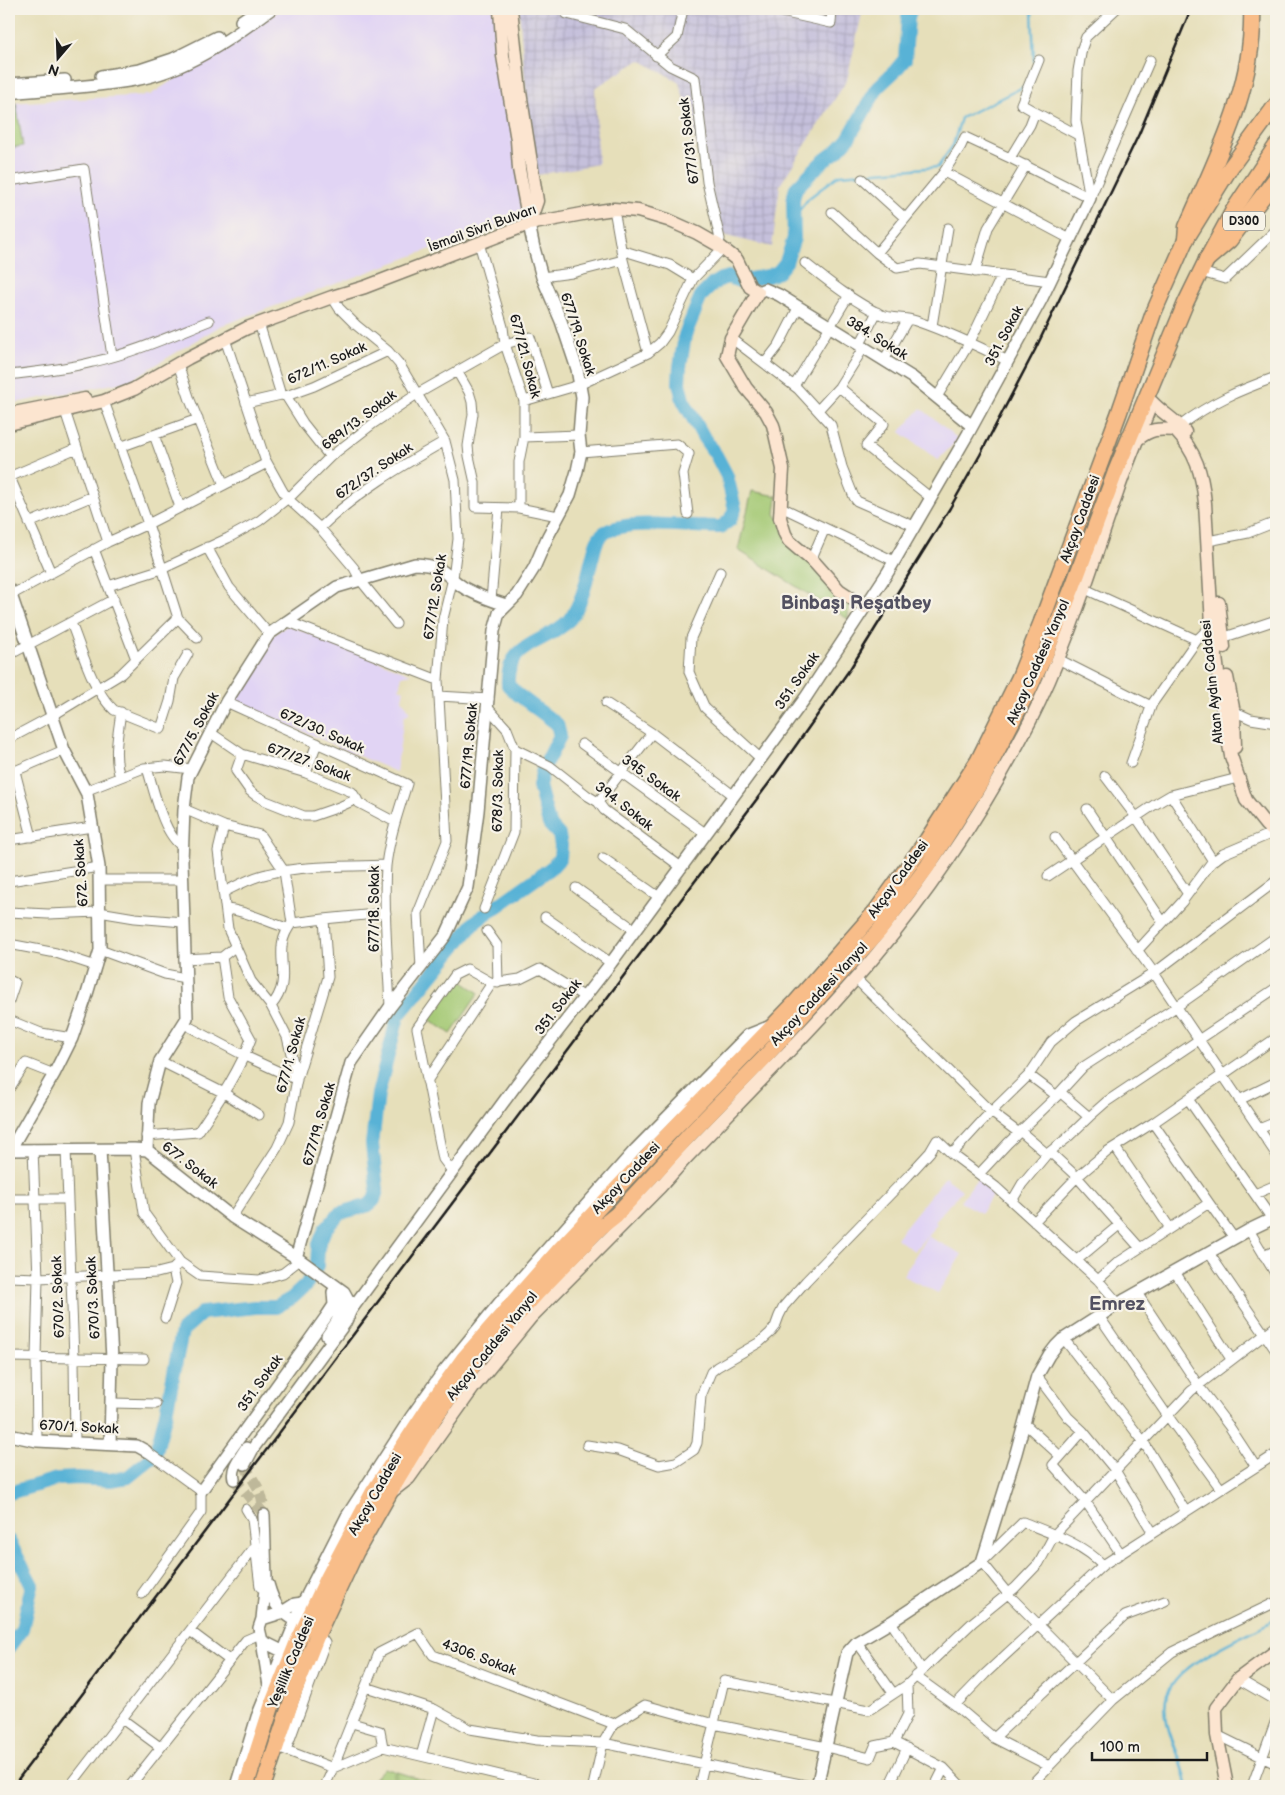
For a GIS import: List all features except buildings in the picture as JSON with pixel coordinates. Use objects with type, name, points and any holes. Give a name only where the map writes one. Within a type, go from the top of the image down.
[{"type":"highway","points":[[1186,239],[1187,227],[1220,150],[1243,87],[1251,43],[1252,9]]},
{"type":"highway","name":"Akçay Caddesi","points":[[351,1547],[373,1492],[393,1464],[409,1435],[464,1358],[560,1249],[749,1043],[774,1025],[876,911],[927,840],[978,762],[1019,678],[1041,623],[1119,413],[1153,314],[1186,239],[1230,168],[1276,104]]},
{"type":"highway","name":"Akçay Caddesi","points":[[351,1547],[390,1493],[435,1417],[479,1358],[538,1292],[602,1226],[622,1214],[692,1132],[761,1061],[879,931],[927,867],[982,780],[1029,690],[1076,577],[1115,473],[1204,265],[1233,211],[1276,146]]},
{"type":"highway","name":"D300","points":[[1204,265],[1229,240],[1276,179]]},
{"type":"highway","name":"Yeşillik Caddesi","points":[[246,1786],[287,1654],[306,1627],[351,1547]]},
{"type":"highway","name":"Yeşillik Caddesi","points":[[263,1786],[281,1748],[306,1663],[306,1627]]},
{"type":"main road","name":"677/19. Sokak","points":[[500,9],[503,56],[529,224]]},
{"type":"main road","name":"677/19. Sokak","points":[[511,9],[520,92],[536,201],[529,224]]},
{"type":"main road","name":"İsmail Sivri Bulvarı","points":[[9,424],[104,402],[134,389],[246,328],[332,297],[365,288],[529,224],[593,212],[614,209],[638,211],[668,220],[697,233],[737,260],[754,289]]},
{"type":"main road","points":[[754,289],[731,338],[727,356],[746,388],[766,412],[773,426],[783,469],[780,518],[785,534],[789,541],[812,560],[839,590],[865,607]]},
{"type":"main road","points":[[1152,402],[1166,351]]},
{"type":"main road","name":"İsmail Sivri Bulvarı","points":[[9,414],[134,389]]},
{"type":"main road","name":"Altan Aydın Caddesi","points":[[1152,402],[1160,411],[1180,426],[1200,453],[1211,482],[1212,625],[1228,709]]},
{"type":"main road","name":"Akçay Caddesi Yanyol","points":[[622,1214],[642,1205],[856,978],[916,905],[978,814],[1027,727],[1058,659],[1085,589],[1117,491],[1152,402]]},
{"type":"main road","name":"Altan Aydın Caddesi","points":[[1138,439],[1149,431],[1160,429],[1175,430],[1188,444],[1198,463],[1204,485],[1211,540],[1236,772]]},
{"type":"main road","points":[[1236,772],[1246,800],[1273,828]]},
{"type":"main road","points":[[606,1200],[622,1214]]},
{"type":"main road","points":[[1227,1786],[1217,1735],[1216,1708],[1238,1679],[1276,1651]]},
{"type":"street","points":[[9,84],[96,77],[140,70],[172,59],[204,44],[236,26],[258,9]]},
{"type":"street","points":[[9,93],[135,80],[165,72],[204,54],[271,9]]},
{"type":"street","points":[[656,56],[677,37],[683,9]]},
{"type":"street","points":[[768,9],[831,23],[832,9]]},
{"type":"street","points":[[1090,198],[1076,120],[1078,71],[1086,37],[1116,9]]},
{"type":"street","name":"677/31. Sokak","points":[[564,12],[625,29],[670,66],[696,78],[707,182],[720,239],[720,247]]},
{"type":"street","points":[[1039,60],[1021,104],[1078,135]]},
{"type":"street","points":[[1090,198],[1150,60]]},
{"type":"street","points":[[1010,158],[1030,125],[1035,112]]},
{"type":"street","points":[[877,252],[944,172],[962,146],[965,137],[1026,165],[1090,198]]},
{"type":"street","points":[[975,272],[988,228],[1026,165]]},
{"type":"street","points":[[9,181],[84,169],[112,356]]},
{"type":"street","points":[[944,172],[1070,239]]},
{"type":"street","points":[[862,179],[906,218]]},
{"type":"street","name":"351. Sokak","points":[[245,1464],[254,1447],[345,1323],[351,1310],[516,1085],[611,963],[806,697],[894,561],[972,426],[1050,281],[1090,198]]},
{"type":"street","points":[[614,209],[623,260],[648,353]]},
{"type":"street","points":[[832,212],[897,268],[920,264],[1050,281]]},
{"type":"street","name":"677/19. Sokak","points":[[300,1261],[351,1063],[390,1007],[446,935],[468,886],[478,811],[494,631],[499,612],[517,595],[534,568],[570,495],[581,452],[579,435],[582,398],[577,369],[561,321],[542,277],[529,224]]},
{"type":"street","points":[[932,326],[948,228]]},
{"type":"street","points":[[1204,265],[1225,279],[1276,230]]},
{"type":"street","name":"677/21. Sokak","points":[[479,243],[503,327],[505,344],[524,401],[524,437],[520,462],[519,508]]},
{"type":"street","points":[[524,401],[579,385],[648,353],[660,343],[668,332],[693,279],[720,247]]},
{"type":"street","points":[[621,250],[670,265],[693,279]]},
{"type":"street","points":[[542,277],[623,260]]},
{"type":"street","points":[[804,264],[877,312],[892,318],[908,319],[932,326],[1008,361]]},
{"type":"street","points":[[937,397],[970,342],[1002,275]]},
{"type":"street","name":"384. Sokak","points":[[754,289],[765,289],[779,295],[862,346],[937,397],[972,426]]},
{"type":"street","points":[[794,386],[849,295]]},
{"type":"street","name":"677/12. Sokak","points":[[332,297],[339,308],[356,325],[388,350],[400,365],[446,441],[455,480],[458,539],[443,619],[438,680],[447,841],[418,913],[421,968]]},
{"type":"street","points":[[764,363],[779,345],[798,308]]},
{"type":"street","points":[[818,410],[839,387],[862,346],[877,312]]},
{"type":"street","points":[[884,360],[908,319]]},
{"type":"street","points":[[9,375],[48,371],[112,356],[145,346],[209,320]]},
{"type":"street","points":[[259,324],[284,395],[330,457]]},
{"type":"street","name":"689/13. Sokak","points":[[108,586],[162,568],[259,521],[287,498],[330,457],[374,423],[417,394],[505,344],[530,337],[548,394]]},
{"type":"street","points":[[731,338],[794,386],[831,425],[842,467],[857,501],[914,526]]},
{"type":"street","points":[[225,339],[267,463],[287,498],[320,528],[354,568],[396,624]]},
{"type":"street","name":"672/11. Sokak","points":[[246,403],[314,386],[388,350]]},
{"type":"street","points":[[178,364],[224,485]]},
{"type":"street","points":[[458,371],[472,402],[473,414],[468,446],[475,484],[475,507],[519,508],[558,516]]},
{"type":"street","points":[[1180,426],[1197,412],[1237,390],[1276,377]]},
{"type":"street","points":[[839,387],[884,424],[866,446],[931,498]]},
{"type":"street","points":[[104,402],[148,524],[178,618],[196,638]]},
{"type":"street","points":[[65,411],[108,542]]},
{"type":"street","points":[[120,448],[198,419]]},
{"type":"street","points":[[154,435],[180,508]]},
{"type":"street","points":[[524,437],[579,435]]},
{"type":"street","name":"672/37. Sokak","points":[[320,528],[356,496],[446,441]]},
{"type":"street","points":[[581,452],[677,444],[688,454],[683,474],[688,514]]},
{"type":"street","points":[[51,573],[9,476],[77,448]]},
{"type":"street","points":[[10,593],[267,463]]},
{"type":"street","points":[[29,523],[93,496]]},
{"type":"street","points":[[781,507],[894,561]]},
{"type":"street","points":[[491,600],[499,508]]},
{"type":"street","points":[[1211,540],[1248,533],[1276,522]]},
{"type":"street","points":[[812,560],[825,528]]},
{"type":"street","points":[[208,547],[229,587],[269,634]]},
{"type":"street","points":[[94,549],[136,659]]},
{"type":"street","name":"677/5. Sokak","points":[[147,1150],[146,1136],[149,1103],[160,1061],[187,1018],[182,880],[184,809],[188,776],[226,702],[269,634],[337,587],[415,564],[427,564],[438,567],[465,589],[506,605]]},
{"type":"street","points":[[720,572],[691,638],[689,672],[705,708],[760,758]]},
{"type":"street","points":[[1085,589],[1197,640]]},
{"type":"street","name":"672. Sokak","points":[[10,593],[64,750],[85,790],[99,868],[100,950],[72,1038],[54,1074],[10,1150]]},
{"type":"street","points":[[9,655],[114,600]]},
{"type":"street","points":[[9,739],[52,716],[121,674],[178,618]]},
{"type":"street","points":[[1222,638],[1276,620]]},
{"type":"street","points":[[286,621],[438,680]]},
{"type":"street","points":[[71,623],[98,689],[109,705],[114,710],[161,729],[170,701],[174,678],[188,654]]},
{"type":"street","points":[[1131,763],[1151,706],[1172,672],[1197,640],[1212,625]]},
{"type":"street","points":[[1058,659],[1151,706]]},
{"type":"street","points":[[439,696],[488,703]]},
{"type":"street","name":"672/30. Sokak","points":[[226,702],[407,784]]},
{"type":"street","name":"678/3. Sokak","points":[[484,909],[514,832],[515,748],[507,729],[488,703]]},
{"type":"street","points":[[606,703],[652,733],[733,795]]},
{"type":"street","points":[[1228,709],[1251,719],[1276,723]]},
{"type":"street","points":[[120,777],[116,754],[121,712]]},
{"type":"street","points":[[1230,726],[1251,719]]},
{"type":"street","name":"677/27. Sokak","points":[[211,733],[242,754],[306,773],[352,792],[359,803],[395,822]]},
{"type":"street","points":[[598,802],[652,733]]},
{"type":"street","points":[[306,773],[317,743]]},
{"type":"street","name":"395. Sokak","points":[[582,744],[705,833]]},
{"type":"street","name":"394. Sokak","points":[[515,748],[550,766],[598,802],[604,810],[681,867]]},
{"type":"street","points":[[32,836],[15,771],[64,750]]},
{"type":"street","points":[[242,754],[236,771],[250,791],[266,801],[307,816],[339,807],[356,799]]},
{"type":"street","points":[[85,790],[147,768],[165,766],[191,769]]},
{"type":"street","points":[[147,768],[168,831],[177,843],[183,846]]},
{"type":"street","points":[[1048,876],[1105,836],[1171,796],[1236,772]]},
{"type":"street","points":[[1105,776],[1136,817],[1188,894]]},
{"type":"street","name":"677/18. Sokak","points":[[390,1007],[386,865],[395,822],[407,784]]},
{"type":"street","points":[[1171,796],[1214,861]]},
{"type":"street","points":[[184,809],[224,826],[260,835],[284,871],[290,926],[282,940],[283,984],[279,995],[270,1006]]},
{"type":"street","points":[[1087,809],[1163,922]]},
{"type":"street","points":[[224,826],[218,852],[227,909],[228,929],[250,981],[270,1006],[287,1036],[297,1080]]},
{"type":"street","points":[[9,840],[92,827]]},
{"type":"street","points":[[1137,951],[1188,894],[1214,861],[1223,854],[1273,828]]},
{"type":"street","points":[[1055,836],[1071,861],[1154,973],[1259,1130],[1276,1152]]},
{"type":"street","points":[[603,858],[659,897]]},
{"type":"street","points":[[224,892],[254,878],[284,871],[307,868],[386,865]]},
{"type":"street","points":[[9,881],[99,868]]},
{"type":"street","points":[[99,880],[182,880]]},
{"type":"street","points":[[952,1154],[1029,1075],[1051,1042],[1076,1021],[1154,973],[1276,881]]},
{"type":"street","points":[[576,888],[635,930]]},
{"type":"street","points":[[227,909],[290,926],[324,919],[386,913]]},
{"type":"street","points":[[9,912],[48,914],[99,912],[135,918],[183,922]]},
{"type":"street","points":[[545,917],[611,963]]},
{"type":"street","name":"677/1. Sokak","points":[[232,1217],[278,1148],[289,1122],[297,1080],[328,977],[324,919]]},
{"type":"street","points":[[427,1081],[495,983],[497,945],[487,931]]},
{"type":"street","points":[[979,1174],[1059,1094],[1083,1067],[1276,937]]},
{"type":"street","points":[[9,944],[56,953],[96,966]]},
{"type":"street","points":[[184,959],[222,957],[236,946]]},
{"type":"street","points":[[100,950],[165,974],[185,978]]},
{"type":"street","points":[[146,1136],[198,1132],[224,1093],[245,1056],[251,1038],[228,997],[222,957]]},
{"type":"street","points":[[452,1172],[443,1159],[417,1028],[455,976],[467,969],[495,983],[520,979],[540,969],[585,997]]},
{"type":"street","points":[[856,978],[991,1112],[1048,1153],[1077,1177],[1140,1248]]},
{"type":"street","points":[[9,980],[15,983],[9,1001]]},
{"type":"street","points":[[1012,1201],[1022,1184],[1048,1153],[1106,1102],[1276,988]]},
{"type":"street","points":[[9,1020],[41,1033],[72,1038]]},
{"type":"street","points":[[184,1024],[245,1056],[297,1080]]},
{"type":"street","points":[[1034,1222],[1077,1177],[1115,1147],[1276,1038]]},
{"type":"street","points":[[306,1627],[303,1603],[350,1510],[411,1417],[444,1372],[503,1299],[641,1144],[749,1043],[757,1050],[761,1061],[761,1070],[755,1085]]},
{"type":"street","points":[[160,1061],[224,1093],[259,1115]]},
{"type":"street","points":[[9,1089],[26,1063],[54,1074]]},
{"type":"street","points":[[1029,1075],[1089,1116]]},
{"type":"street","points":[[1239,1100],[1276,1082]]},
{"type":"street","points":[[982,1562],[1038,1376],[1049,1354],[1064,1339],[1137,1293],[1248,1230],[1274,1218],[1188,1099]]},
{"type":"street","points":[[1259,1130],[1276,1122]]},
{"type":"street","points":[[1153,1123],[1234,1238]]},
{"type":"street","points":[[586,1445],[618,1450],[659,1465],[676,1462],[694,1450],[699,1436],[701,1396],[711,1372],[760,1342],[770,1333],[775,1327],[778,1316],[784,1306],[908,1176],[930,1152],[937,1140],[1012,1201],[1098,1280],[1119,1304]]},
{"type":"street","points":[[1115,1147],[1170,1228]]},
{"type":"street","points":[[33,1149],[38,1278],[36,1357],[37,1441]]},
{"type":"street","name":"670/2. Sokak","points":[[66,1149],[74,1358],[74,1444]]},
{"type":"street","points":[[134,1149],[144,1213],[180,1262],[200,1276],[260,1280],[284,1273],[300,1261]]},
{"type":"street","name":"677. Sokak","points":[[10,1150],[147,1150],[232,1217],[317,1274]]},
{"type":"street","name":"670/3. Sokak","points":[[100,1150],[112,1358],[110,1444]]},
{"type":"street","points":[[606,1200],[612,1176]]},
{"type":"street","points":[[1255,1194],[1276,1185]]},
{"type":"street","points":[[9,1199],[68,1199]]},
{"type":"street","points":[[1098,1280],[1117,1263],[1209,1203]]},
{"type":"street","points":[[1077,1260],[1119,1225]]},
{"type":"street","points":[[1248,1230],[1276,1275]]},
{"type":"street","points":[[1264,1256],[1276,1250]]},
{"type":"street","points":[[1209,1253],[1276,1351]]},
{"type":"street","points":[[9,1277],[38,1278],[157,1273],[173,1269],[180,1262]]},
{"type":"street","points":[[164,1318],[176,1283],[173,1269]]},
{"type":"street","points":[[1174,1272],[1231,1359]]},
{"type":"street","points":[[317,1274],[344,1292],[350,1303],[351,1310]]},
{"type":"street","name":"351. Sokak","points":[[234,1479],[232,1473],[234,1467],[336,1323],[343,1308],[340,1299],[317,1274]]},
{"type":"street","name":"351. Sokak","points":[[201,1491],[334,1305],[332,1290]]},
{"type":"street","points":[[1137,1293],[1198,1385],[1229,1426],[1256,1467]]},
{"type":"street","points":[[1099,1316],[1221,1489]]},
{"type":"street","points":[[700,1786],[724,1682],[869,1710],[907,1685],[973,1622],[1008,1594],[1039,1563],[1054,1535],[1167,1415],[1198,1385],[1276,1326]]},
{"type":"street","points":[[1064,1339],[1143,1441],[1186,1512]]},
{"type":"street","points":[[9,1357],[144,1359]]},
{"type":"street","points":[[1038,1376],[1068,1416],[1114,1470],[1153,1533]]},
{"type":"street","points":[[112,1403],[156,1404]]},
{"type":"street","points":[[1024,1423],[1060,1456]]},
{"type":"street","points":[[1082,1431],[1053,1464],[1086,1502],[1120,1554]]},
{"type":"street","name":"670/1. Sokak","points":[[9,1436],[37,1441],[74,1444],[137,1446],[146,1451]]},
{"type":"street","points":[[142,1594],[201,1512],[201,1491],[146,1451]]},
{"type":"street","points":[[955,1705],[985,1674],[1103,1565],[1276,1454]]},
{"type":"street","points":[[246,1509],[252,1519],[260,1587],[266,1584]]},
{"type":"street","points":[[264,1514],[266,1584],[262,1619],[259,1628],[269,1687]]},
{"type":"street","points":[[817,1786],[847,1653],[857,1642],[982,1562],[1022,1522],[1054,1535],[1094,1555],[1103,1565]]},
{"type":"street","points":[[70,1786],[256,1545]]},
{"type":"street","points":[[982,1562],[1008,1594],[1113,1700]]},
{"type":"street","points":[[266,1584],[281,1613],[306,1627],[325,1643],[281,1748],[333,1768],[384,1747],[546,1786]]},
{"type":"street","points":[[994,1738],[1124,1616],[1165,1601]]},
{"type":"street","points":[[1030,1786],[1113,1700],[1172,1652],[1276,1602]]},
{"type":"street","points":[[262,1619],[281,1613],[294,1604],[303,1603]]},
{"type":"street","points":[[891,1622],[922,1670]]},
{"type":"street","points":[[190,1630],[229,1660]]},
{"type":"street","name":"4306. Sokak","points":[[366,1687],[379,1653],[418,1633],[433,1655],[614,1724]]},
{"type":"street","points":[[130,1786],[246,1640],[261,1638],[306,1663]]},
{"type":"street","points":[[857,1642],[893,1693]]},
{"type":"street","points":[[236,1786],[257,1717],[269,1687],[287,1654]]},
{"type":"street","points":[[915,1676],[955,1705],[994,1738],[1049,1766]]},
{"type":"street","points":[[1238,1679],[1276,1701]]},
{"type":"street","points":[[894,1742],[908,1714],[907,1685]]},
{"type":"street","points":[[325,1786],[366,1687],[434,1709],[470,1729],[537,1740],[603,1743],[810,1786]]},
{"type":"street","points":[[593,1786],[603,1743],[614,1724],[645,1705],[714,1724],[870,1758],[875,1746],[894,1742],[944,1768],[960,1786]]},
{"type":"street","points":[[421,1756],[434,1709]]},
{"type":"street","points":[[122,1719],[160,1748]]},
{"type":"street","points":[[1252,1786],[1276,1720]]},
{"type":"street","points":[[352,1723],[380,1731],[384,1747]]},
{"type":"street","points":[[1217,1735],[1276,1764]]},
{"type":"street","points":[[889,1786],[907,1748]]},
{"type":"street","points":[[935,1786],[944,1768]]},
{"type":"shaded area","points":[[282,9],[496,9],[523,208],[513,219],[220,326],[129,381],[9,404],[9,103],[150,95]]},
{"type":"shaded area","points":[[519,9],[863,9],[847,80],[780,185],[772,247],[722,235],[679,82],[640,60],[595,88],[598,164],[537,175],[529,128]]},
{"type":"shaded area","points":[[921,408],[958,439],[938,460],[900,432]]},
{"type":"shaded area","points":[[288,625],[411,674],[402,676],[399,688],[404,690],[402,699],[410,712],[404,717],[396,772],[234,701],[269,638]]},
{"type":"shaded area","points":[[979,1176],[996,1189],[981,1213],[960,1202]]},
{"type":"shaded area","points":[[945,1177],[962,1190],[935,1221],[937,1224],[914,1251],[896,1238]]},
{"type":"shaded area","points":[[927,1236],[962,1254],[938,1293],[903,1276]]},
{"type":"green space","points":[[16,103],[23,146],[9,148],[9,104]]},
{"type":"green space","points":[[752,491],[777,496],[775,514],[832,589],[849,605],[848,619],[738,550]]},
{"type":"green space","points":[[457,978],[479,993],[451,1034],[429,1019]]},
{"type":"green space","points":[[384,1768],[442,1786],[367,1786]]},
{"type":"waterway","points":[[9,1493],[57,1479],[110,1480],[128,1477],[155,1455],[166,1413],[182,1331],[202,1313],[255,1307],[276,1307],[292,1298],[306,1285],[317,1266],[318,1247],[325,1229],[340,1213],[369,1205],[374,1200],[377,1190],[372,1144],[378,1094],[398,1016],[475,922],[551,868],[560,858],[561,845],[559,835],[549,824],[539,786],[543,769],[560,736],[557,724],[508,685],[509,671],[513,660],[521,651],[561,628],[574,614],[584,591],[596,543],[607,531],[618,527],[646,524],[721,527],[730,520],[735,509],[727,476],[683,400],[679,383],[685,335],[701,296],[713,284],[729,277],[739,281],[768,276],[778,272],[786,262],[794,238],[793,199],[796,188],[848,139],[878,87],[905,59],[908,17],[911,9]]},
{"type":"waterway","points":[[1032,9],[1034,62]]},
{"type":"waterway","points":[[794,217],[809,198],[839,175],[938,167],[953,145],[961,118],[1025,86]]},
{"type":"waterway","points":[[9,1541],[32,1585],[22,1629],[9,1647]]},
{"type":"waterway","points":[[1187,1786],[1186,1777],[1170,1735],[1166,1717],[1167,1694],[1175,1681],[1200,1660],[1231,1641],[1276,1619]]},
{"type":"tunnel","points":[[245,1464],[260,1493],[264,1515]]},
{"type":"tunnel","points":[[234,1479],[264,1514]]},
{"type":"railway","points":[[13,1786],[775,775],[850,669],[950,508],[1035,350],[1139,134],[1191,9]]},
{"type":"district","name":"Binbaşı Reşatbey","points":[[856,603]]},
{"type":"district","name":"Emrez","points":[[1117,1304]]}]
